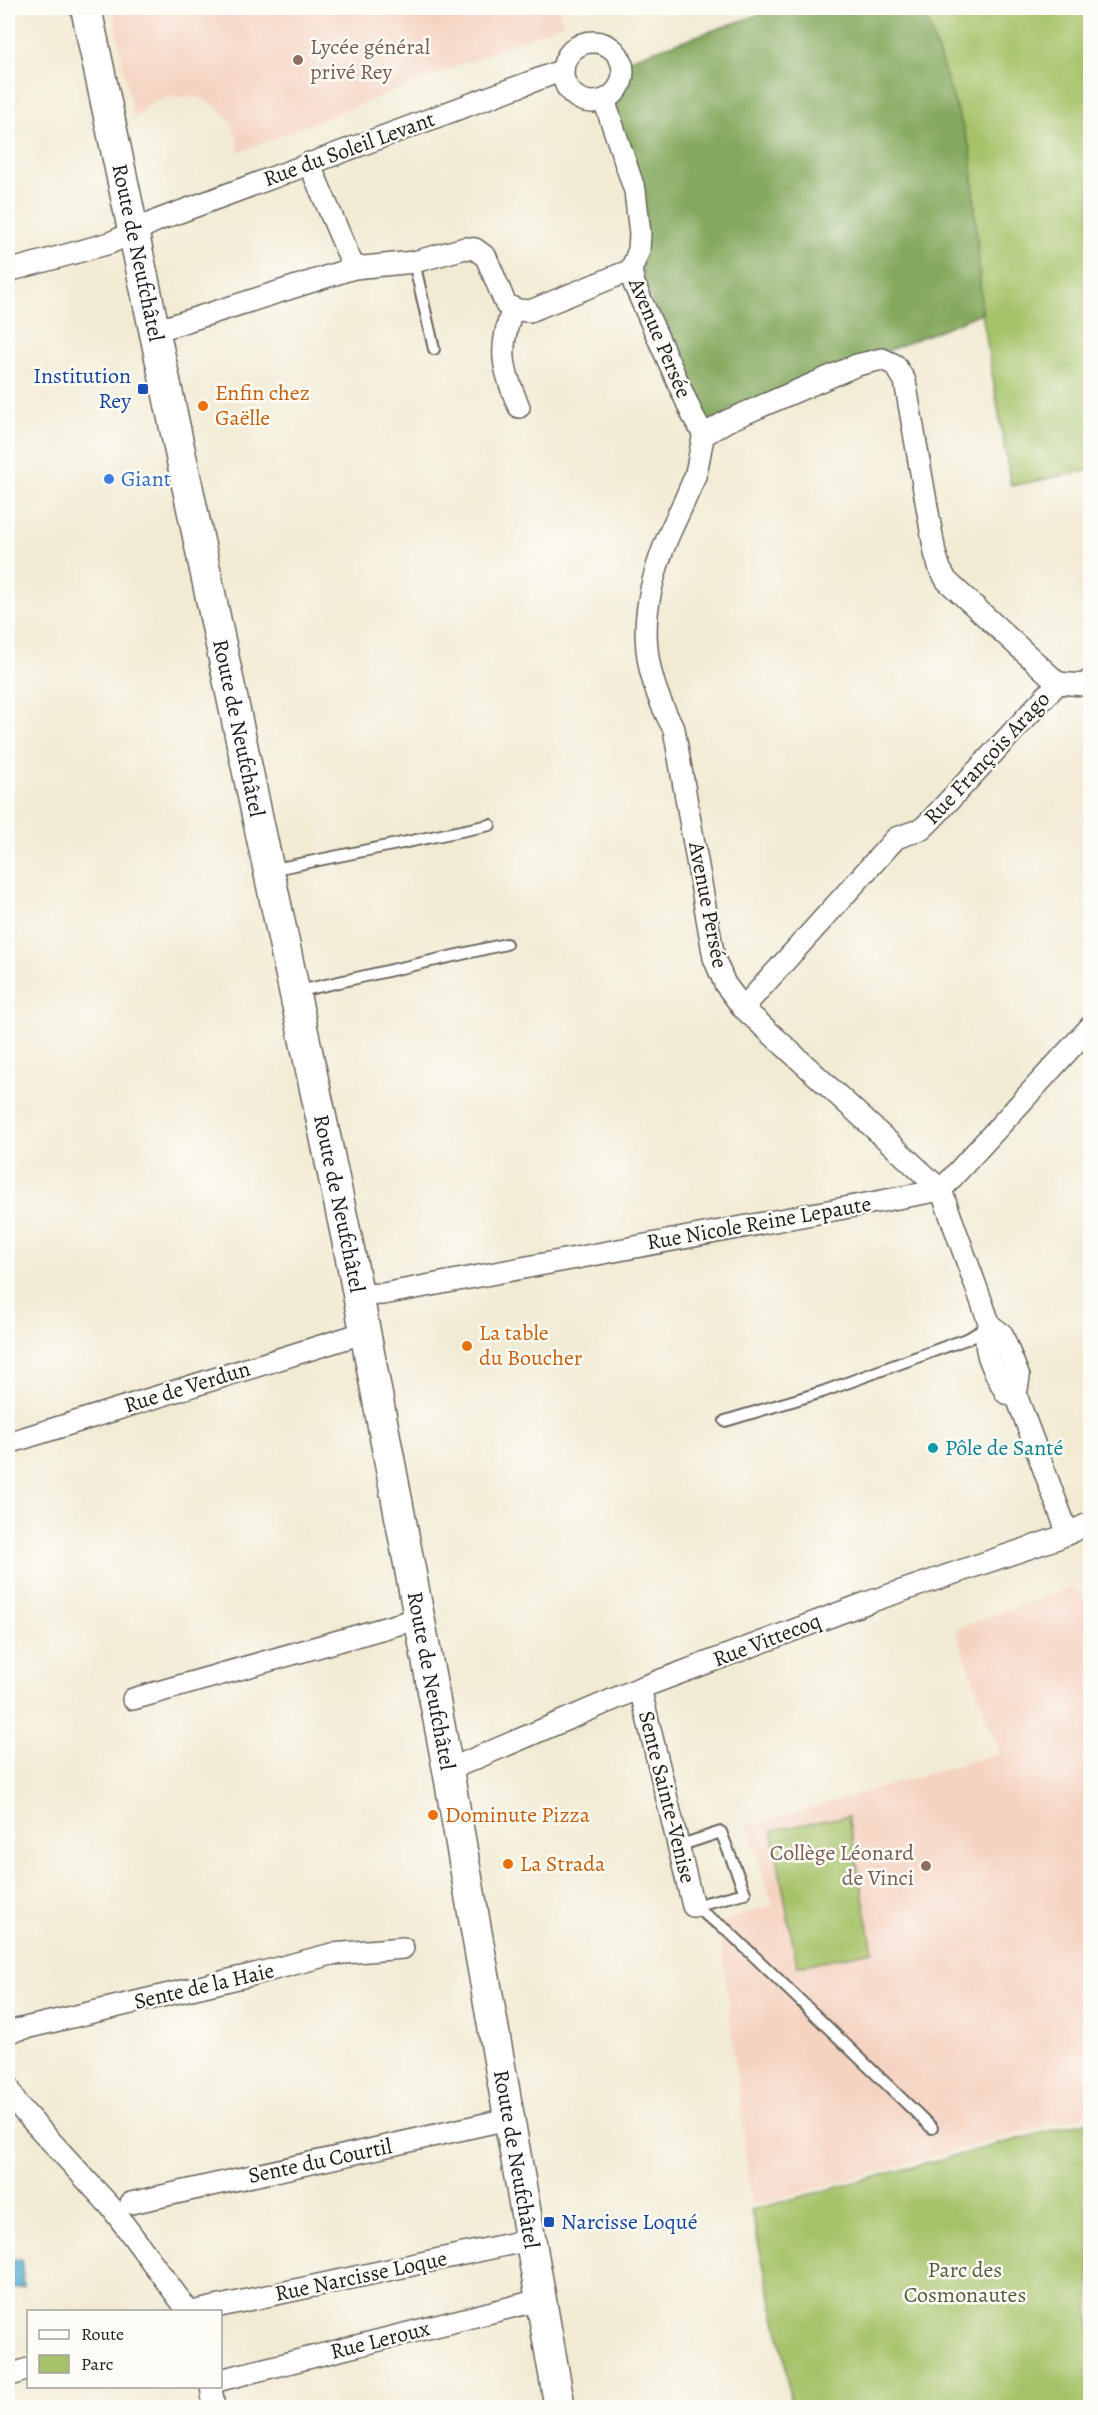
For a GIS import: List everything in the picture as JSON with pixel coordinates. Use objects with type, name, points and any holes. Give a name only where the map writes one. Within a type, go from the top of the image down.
[{"type":"main road","name":"Route de Neufchâtel","points":[[86,8],[135,231],[366,1332],[448,1770],[560,2408]]},
{"type":"street","points":[[594,42],[602,43],[614,51],[622,63],[623,78],[616,92],[604,100],[589,102],[575,96],[566,85],[563,70],[568,56],[579,46],[594,42]]},
{"type":"street","name":"Rue du Soleil Levant","points":[[8,271],[110,243],[158,220],[563,70]]},
{"type":"street","name":"Avenue Persée","points":[[604,100],[635,192],[639,250],[632,270],[634,284],[693,416],[704,435],[696,473],[653,578],[646,652],[651,678],[663,709],[674,729],[714,958],[725,984],[743,1008],[941,1190],[990,1325],[1002,1334],[1019,1377],[1016,1395],[1068,1534]]},
{"type":"street","points":[[309,164],[354,268]]},
{"type":"street","points":[[155,331],[354,268],[414,262],[465,248],[475,249],[486,257],[506,305],[530,311],[632,270]]},
{"type":"street","points":[[513,308],[504,331],[505,374],[519,407]]},
{"type":"street","points":[[704,435],[733,418],[857,365],[882,359],[896,365],[905,381],[935,553],[940,569],[947,581],[1058,683]]},
{"type":"street","name":"Rue François Arago","points":[[743,1008],[896,838],[922,828],[932,819],[1058,683],[1084,685],[1090,680]]},
{"type":"street","points":[[941,1190],[1090,1027]]},
{"type":"street","name":"Rue Nicole Reine Lepaute","points":[[358,1295],[383,1293],[941,1190]]},
{"type":"street","name":"Rue de Verdun","points":[[9,1438],[366,1332]]},
{"type":"street","name":"Rue Vittecoq","points":[[448,1770],[640,1688],[866,1603],[1068,1534],[1090,1523]]},
{"type":"street","points":[[133,1699],[420,1618]]},
{"type":"street","name":"Sente Sainte-Venise","points":[[640,1688],[693,1906]]},
{"type":"street","name":"Sente de la Haie","points":[[8,2032],[332,1954],[403,1948]]},
{"type":"street","points":[[8,2086],[16,2103],[111,2207],[188,2310]]},
{"type":"street","name":"Sente du Courtil","points":[[131,2203],[508,2120]]},
{"type":"street","name":"Rue Narcisse Loque","points":[[199,2310],[529,2240]]},
{"type":"street","name":"Rue Leroux","points":[[222,2380],[540,2300]]},
{"type":"street","points":[[8,2376],[27,2369]]},
{"type":"street","points":[[211,2388],[214,2408]]},
{"type":"lane","points":[[414,262],[434,349]]},
{"type":"lane","points":[[269,870],[490,825]]},
{"type":"lane","points":[[295,992],[506,944]]},
{"type":"lane","points":[[725,1421],[832,1388],[969,1338],[990,1325]]},
{"type":"lane","points":[[678,1846],[721,1832],[745,1893],[693,1906]]},
{"type":"lane","points":[[693,1906],[728,1930],[932,2128]]},
{"type":"shaded area","name":"Lycée général privé Rey","points":[[112,8],[559,8],[563,24],[239,152],[237,137],[229,119],[215,105],[197,97],[167,97],[149,105],[134,119]]},
{"type":"shaded area","name":"Collège Léonard de Vinci","points":[[1072,1587],[1090,1605],[1090,2108],[1083,2116],[752,2206],[719,1923],[773,1905],[748,1826],[1000,1753],[955,1629]]},
{"type":"green space","points":[[778,8],[923,8],[971,152],[982,313],[706,424],[642,277],[643,204],[615,115],[629,59]]},
{"type":"green space","points":[[923,8],[1090,8],[1090,470],[1011,486],[982,313],[971,152]]},
{"type":"green space","points":[[848,1816],[873,1951],[797,1966],[772,1830]]},
{"type":"green space","name":"Parc des Cosmonautes","points":[[1090,2120],[1090,2407],[791,2407],[785,2360],[751,2210]]},
{"type":"water","points":[[21,2259],[24,2287],[12,2289],[8,2261]]},
{"type":"place","name":"Lycée général privé Rey","points":[[298,60]]},
{"type":"place","name":"Institution Rey","points":[[143,389]]},
{"type":"place","name":"Enfin chez Gaëlle","points":[[203,406]]},
{"type":"place","name":"Giant","points":[[109,479]]},
{"type":"place","name":"La table du Boucher","points":[[467,1346]]},
{"type":"place","name":"Pôle de Santé","points":[[933,1448]]},
{"type":"place","name":"Dominute Pizza","points":[[433,1815]]},
{"type":"place","name":"La Strada","points":[[508,1864]]},
{"type":"place","name":"Collège Léonard de Vinci","points":[[926,1866]]},
{"type":"place","name":"Narcisse Loqué","points":[[549,2222]]}]
